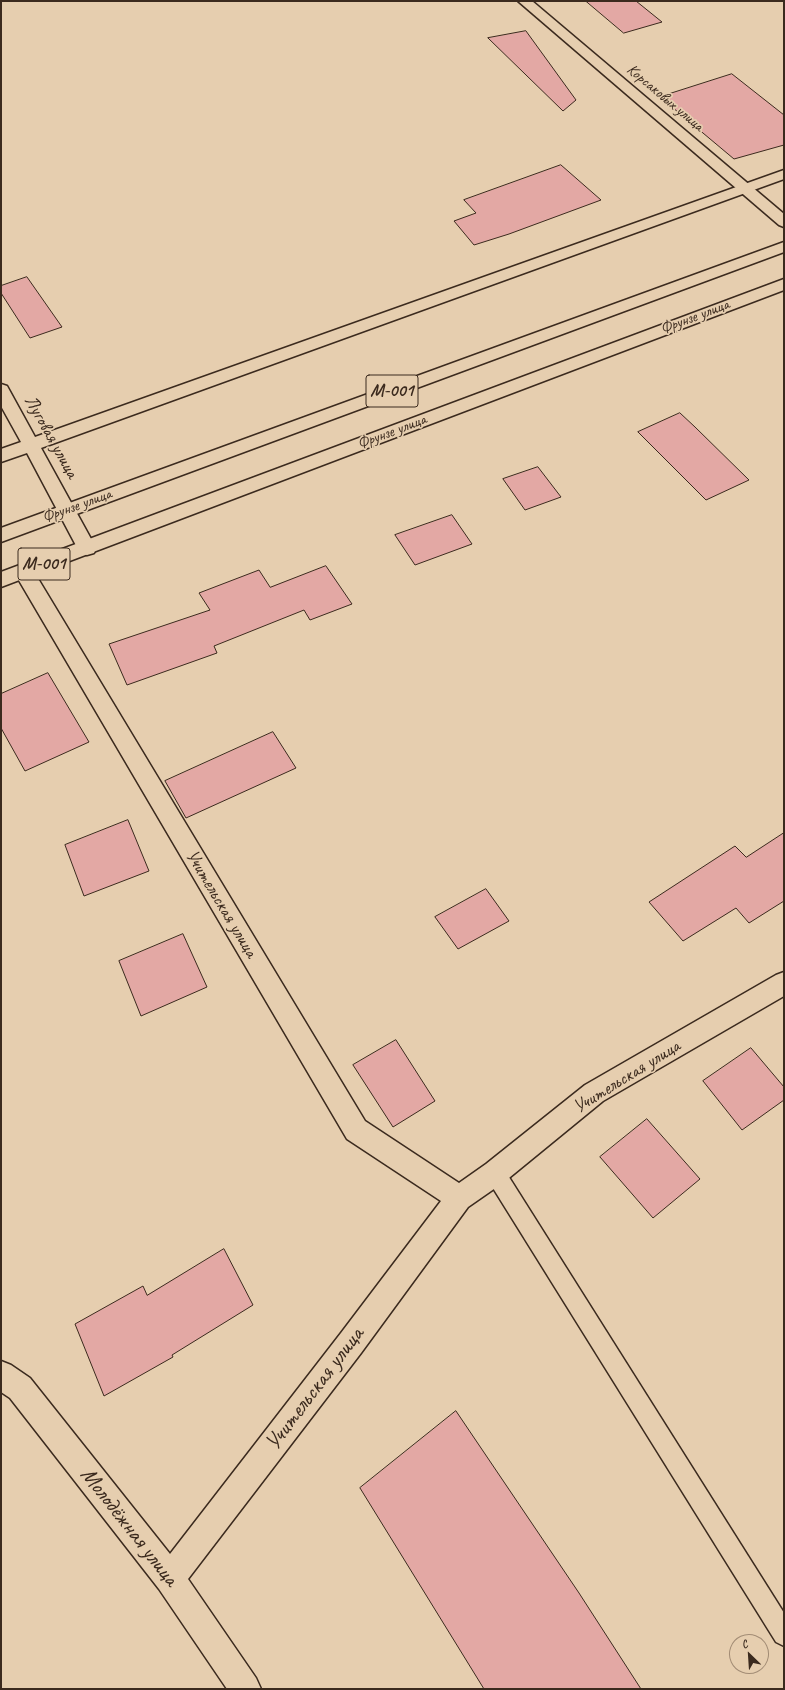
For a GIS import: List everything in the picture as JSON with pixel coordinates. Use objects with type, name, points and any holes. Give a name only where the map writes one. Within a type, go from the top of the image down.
[{"type":"street","name":"Корсаковых улица","points":[[524,1],[784,222]]},
{"type":"street","points":[[1,456],[784,174]]},
{"type":"street","name":"Фрунзе улица","points":[[1,535],[784,247]]},
{"type":"street","name":"Фрунзе улица","points":[[1,580],[784,284]]},
{"type":"street","name":"Луговая улица","points":[[1,390],[87,548]]},
{"type":"street","name":"Учительская улица","points":[[24,572],[356,1130],[459,1198]]},
{"type":"street","name":"Учительская улица","points":[[170,1578],[351,1343],[459,1198],[495,1173],[594,1093],[784,984]]},
{"type":"street","name":"Молодёжная улица","points":[[1,1375],[20,1388],[170,1578],[245,1689]]},
{"type":"lane","points":[[495,1173],[784,1634]]},
{"type":"building","points":[[586,1],[636,1],[662,22],[624,33]]},
{"type":"building","points":[[526,31],[576,100],[563,111],[488,38]]},
{"type":"building","points":[[732,74],[784,115],[784,145],[734,159],[660,97]]},
{"type":"building","points":[[561,165],[601,200],[509,234],[474,245],[454,221],[476,213],[464,200]]},
{"type":"building","points":[[27,277],[62,327],[30,338],[1,293],[1,286]]},
{"type":"building","points":[[680,413],[749,480],[706,500],[638,432]]},
{"type":"building","points":[[538,467],[561,497],[525,510],[503,479]]},
{"type":"building","points":[[452,515],[472,544],[415,565],[395,535]]},
{"type":"building","points":[[326,566],[352,604],[310,620],[304,610],[214,646],[217,653],[127,685],[109,644],[210,610],[199,593],[259,570],[270,587]]},
{"type":"building","points":[[48,673],[89,742],[25,771],[1,728],[1,694]]},
{"type":"building","points":[[273,732],[296,768],[186,818],[165,781]]},
{"type":"building","points":[[128,820],[149,871],[84,896],[65,845]]},
{"type":"building","points":[[784,833],[784,901],[749,923],[736,908],[683,941],[649,902],[735,846],[746,857]]},
{"type":"building","points":[[486,889],[509,921],[458,949],[435,917]]},
{"type":"building","points":[[183,934],[207,987],[141,1016],[119,961]]},
{"type":"building","points":[[396,1040],[435,1101],[393,1127],[353,1065]]},
{"type":"building","points":[[751,1048],[784,1087],[784,1100],[742,1130],[703,1081]]},
{"type":"building","points":[[647,1119],[700,1179],[653,1218],[600,1157]]},
{"type":"building","points":[[224,1249],[253,1305],[172,1355],[173,1357],[104,1396],[75,1324],[143,1286],[147,1295]]},
{"type":"building","points":[[456,1411],[579,1593],[641,1689],[484,1689],[360,1488]]}]
